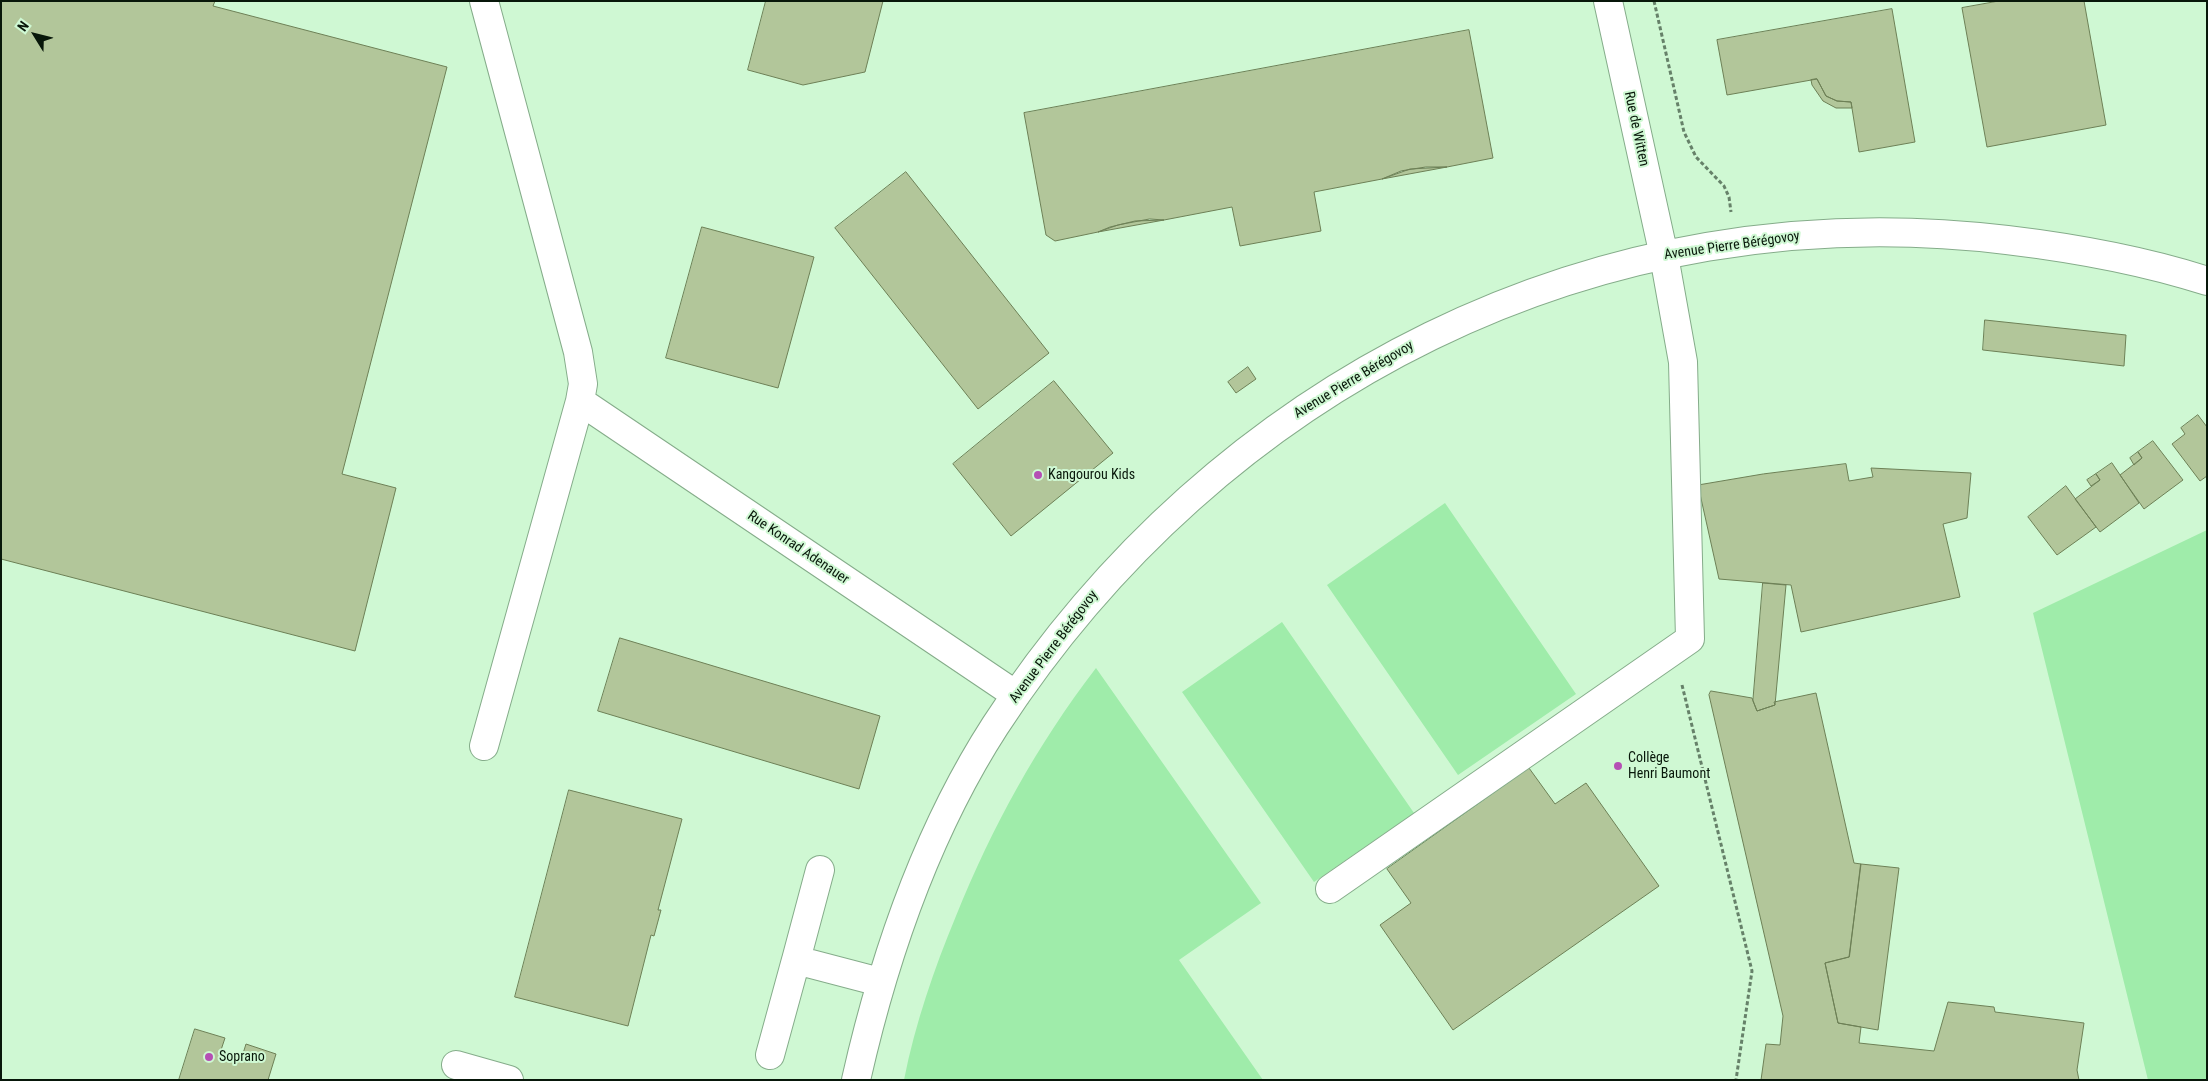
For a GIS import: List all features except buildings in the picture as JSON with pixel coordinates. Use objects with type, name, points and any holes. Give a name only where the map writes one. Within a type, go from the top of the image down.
[{"type":"street","points":[[484,1],[578,352],[583,384],[580,401],[484,746]]},
{"type":"street","name":"Rue de Witten","points":[[1608,1],[1664,256],[1683,362],[1690,639],[1674,651]]},
{"type":"street","name":"Avenue Pierre Bérégovoy","points":[[856,1080],[880,982],[901,918],[945,816],[989,736],[1016,695],[1081,608],[1157,527],[1230,463],[1311,404],[1386,359],[1459,321],[1579,278],[1664,256],[1736,244],[1833,233],[1901,232],[1973,236],[2050,245],[2128,260],[2207,281]]},
{"type":"street","name":"Rue Konrad Adenauer","points":[[580,401],[1016,695]]},
{"type":"street","points":[[1330,889],[1674,651]]},
{"type":"street","points":[[770,1055],[820,870]]},
{"type":"street","points":[[796,960],[880,982]]},
{"type":"street","points":[[456,1065],[509,1080]]},
{"type":"path","points":[[1654,1],[1684,132],[1696,157],[1724,186],[1729,197],[1736,244]]},
{"type":"path","points":[[1674,651],[1752,971],[1736,1080]]},
{"type":"green space","points":[[1445,503],[1576,694],[1458,775],[1327,585]]},
{"type":"green space","points":[[2207,530],[2207,1080],[2148,1080],[2033,613]]},
{"type":"green space","points":[[1282,622],[1414,813],[1314,882],[1182,692]]},
{"type":"green space","points":[[1096,668],[1261,903],[1179,960],[1263,1080],[904,1080],[919,1017],[940,956],[970,883],[1001,819],[1035,757]]},
{"type":"place","name":"Kangourou Kids","points":[[1038,475]]},
{"type":"place","name":"Collège Henri Baumont","points":[[1618,766]]},
{"type":"place","name":"Soprano","points":[[209,1057]]}]
